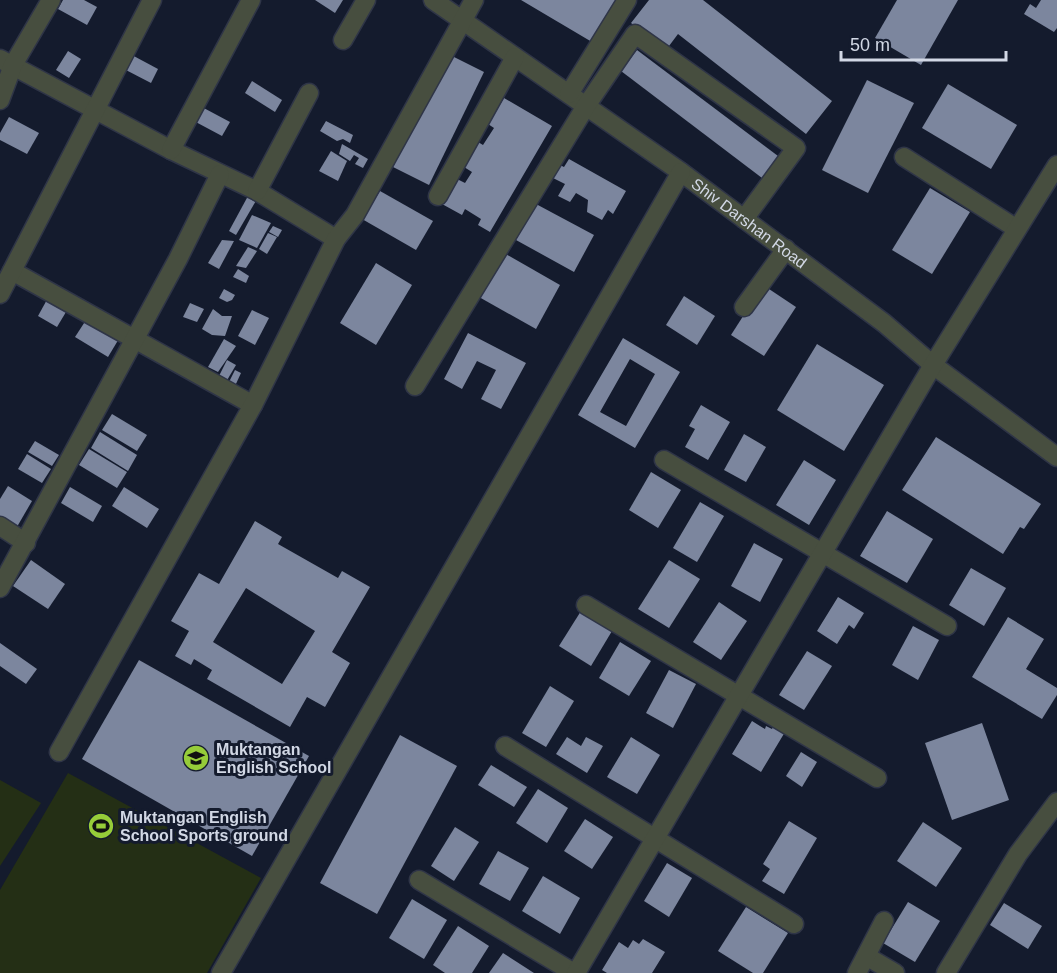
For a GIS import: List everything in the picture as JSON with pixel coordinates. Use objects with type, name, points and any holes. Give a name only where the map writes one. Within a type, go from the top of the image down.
[{"type":"street","points":[[0,100],[7,62],[51,0]]},
{"type":"street","points":[[0,294],[152,0]]},
{"type":"street","points":[[171,150],[251,0]]},
{"type":"street","points":[[343,40],[366,0]]},
{"type":"street","name":"Shiv Darshan Road","points":[[433,0],[681,172],[884,322],[933,365],[1057,457]]},
{"type":"street","points":[[59,752],[253,405],[336,239],[355,215],[474,0]]},
{"type":"street","points":[[569,94],[627,0]]},
{"type":"street","points":[[415,386],[586,106],[635,34],[796,148],[744,219]]},
{"type":"street","points":[[438,196],[515,57]]},
{"type":"street","points":[[7,62],[97,108],[171,150],[257,191],[336,239]]},
{"type":"street","points":[[257,191],[309,93]]},
{"type":"street","points":[[904,157],[1017,229]]},
{"type":"street","points":[[419,880],[575,973],[933,365],[1057,165]]},
{"type":"street","points":[[221,973],[681,172]]},
{"type":"street","points":[[0,588],[178,259],[220,174]]},
{"type":"street","points":[[744,307],[786,249]]},
{"type":"street","points":[[12,271],[253,405]]},
{"type":"street","points":[[664,460],[947,626]]},
{"type":"street","points":[[0,526],[26,543]]},
{"type":"street","points":[[586,605],[877,778]]},
{"type":"street","points":[[504,746],[794,924]]},
{"type":"street","points":[[946,973],[1018,854],[1056,805]]},
{"type":"street","points":[[857,973],[885,921]]},
{"type":"street","points":[[866,956],[895,973]]},
{"type":"green space","name":"Muktangan English School Sports ground","points":[[68,773],[261,878],[207,973],[0,973],[0,890]]},
{"type":"green space","points":[[0,780],[41,803],[0,866]]},
{"type":"building","points":[[63,0],[84,0],[97,7],[87,25],[58,9]]},
{"type":"building","points":[[315,0],[343,0],[335,13]]},
{"type":"building","points":[[521,0],[624,0],[597,45]]},
{"type":"building","points":[[649,0],[703,0],[832,101],[806,134],[678,34],[666,50],[631,23]]},
{"type":"building","points":[[897,0],[958,0],[921,65],[875,38]]},
{"type":"building","points":[[1041,0],[1057,0],[1057,28],[1054,32],[1024,14],[1030,4],[1036,8]]},
{"type":"building","points":[[637,50],[782,159],[766,181],[621,71]]},
{"type":"building","points":[[68,51],[81,59],[69,78],[56,70]]},
{"type":"building","points":[[130,54],[158,69],[151,83],[122,68]]},
{"type":"building","points":[[448,54],[484,72],[429,185],[393,167]]},
{"type":"building","points":[[867,80],[914,103],[868,193],[822,170]]},
{"type":"building","points":[[252,81],[282,100],[275,112],[245,93]]},
{"type":"building","points":[[948,84],[1017,125],[991,169],[922,128]]},
{"type":"building","points":[[504,98],[552,126],[490,232],[478,225],[481,219],[465,209],[462,215],[442,204],[457,179],[465,183],[472,172],[464,167],[478,142],[483,145],[494,128],[488,124]]},
{"type":"building","points":[[200,106],[230,122],[222,136],[192,120]]},
{"type":"building","points":[[9,117],[39,133],[27,154],[0,140],[0,133]]},
{"type":"building","points":[[326,121],[353,135],[350,143],[343,139],[337,141],[320,131]]},
{"type":"building","points":[[342,144],[368,159],[363,168],[355,164],[359,158],[354,155],[350,161],[339,154]]},
{"type":"building","points":[[331,151],[347,161],[338,181],[319,171]]},
{"type":"building","points":[[569,159],[626,191],[613,214],[608,210],[602,220],[587,212],[588,200],[576,193],[570,202],[558,196],[565,184],[551,177],[558,164],[564,167]]},
{"type":"building","points":[[930,188],[970,212],[932,274],[892,250]]},
{"type":"building","points":[[380,191],[433,221],[416,250],[362,219]]},
{"type":"building","points":[[248,196],[257,199],[236,235],[229,231]]},
{"type":"building","points":[[536,204],[594,235],[574,272],[516,240]]},
{"type":"building","points":[[252,215],[271,223],[257,248],[239,240]]},
{"type":"building","points":[[273,226],[282,230],[278,237],[269,232]]},
{"type":"building","points":[[268,233],[277,237],[267,254],[259,249]]},
{"type":"building","points":[[222,240],[234,241],[219,269],[208,263]]},
{"type":"building","points":[[248,247],[257,251],[246,268],[236,266]]},
{"type":"building","points":[[504,253],[560,285],[536,329],[479,297]]},
{"type":"building","points":[[376,263],[412,285],[376,345],[340,323]]},
{"type":"building","points":[[238,269],[249,276],[246,283],[233,277]]},
{"type":"building","points":[[763,285],[796,307],[764,356],[731,335]]},
{"type":"building","points":[[224,289],[235,295],[232,300],[227,302],[219,298]]},
{"type":"building","points":[[49,296],[69,307],[57,327],[38,316]]},
{"type":"building","points":[[684,296],[715,316],[697,345],[666,325]]},
{"type":"building","points":[[190,303],[204,309],[197,322],[183,317]]},
{"type":"building","points":[[213,309],[222,316],[232,316],[225,336],[212,335],[202,329]]},
{"type":"building","points":[[252,310],[269,318],[255,345],[238,336]]},
{"type":"building","points":[[88,317],[120,337],[108,357],[75,337]]},
{"type":"building","points":[[468,333],[526,363],[501,409],[481,399],[496,370],[477,361],[462,389],[444,379]]},
{"type":"building","points":[[623,338],[680,372],[635,448],[578,415]],"holes":[[[630,359],[655,374],[626,426],[600,412]]]},
{"type":"building","points":[[224,339],[236,346],[218,372],[208,367]]},
{"type":"building","points":[[817,344],[884,385],[844,451],[777,410]]},
{"type":"building","points":[[227,360],[236,365],[226,382],[218,378]]},
{"type":"building","points":[[235,370],[241,373],[235,386],[229,382]]},
{"type":"building","points":[[701,405],[730,422],[708,460],[685,447],[695,429],[689,426]]},
{"type":"building","points":[[112,414],[147,435],[137,451],[102,430]]},
{"type":"building","points":[[100,432],[137,455],[128,471],[91,448]]},
{"type":"building","points":[[744,434],[766,447],[746,482],[724,470]]},
{"type":"building","points":[[936,437],[1041,504],[1024,529],[1020,527],[1003,554],[902,490]]},
{"type":"building","points":[[35,441],[59,455],[52,466],[28,452]]},
{"type":"building","points":[[89,449],[127,472],[117,488],[79,465]]},
{"type":"building","points":[[27,454],[51,469],[42,483],[18,469]]},
{"type":"building","points":[[804,460],[836,480],[809,525],[776,505]]},
{"type":"building","points":[[651,472],[681,490],[658,528],[629,510]]},
{"type":"building","points":[[8,486],[32,501],[14,532],[0,524],[0,499]]},
{"type":"building","points":[[70,487],[102,506],[93,522],[61,503]]},
{"type":"building","points":[[124,487],[159,509],[147,528],[112,506]]},
{"type":"building","points":[[700,502],[724,516],[697,562],[673,548]]},
{"type":"building","points":[[887,511],[933,539],[907,583],[860,556]]},
{"type":"building","points":[[255,521],[282,537],[278,544],[338,578],[342,571],[370,587],[332,652],[350,663],[325,707],[307,697],[290,727],[207,679],[212,670],[194,659],[191,665],[175,656],[189,631],[171,621],[199,573],[219,584]],"holes":[[[246,588],[315,631],[282,684],[213,642]]]},
{"type":"building","points":[[754,543],[783,559],[760,602],[731,586]]},
{"type":"building","points":[[31,560],[65,584],[48,609],[13,586]]},
{"type":"building","points":[[669,560],[700,579],[669,628],[638,609]]},
{"type":"building","points":[[971,568],[1006,588],[984,626],[949,605]]},
{"type":"building","points":[[838,597],[864,613],[854,629],[849,625],[837,644],[817,631]]},
{"type":"building","points":[[719,602],[747,621],[721,660],[693,642]]},
{"type":"building","points":[[581,611],[612,631],[591,666],[559,646]]},
{"type":"building","points":[[1008,617],[1044,639],[1026,669],[1057,688],[1057,695],[1042,719],[972,677]]},
{"type":"building","points":[[913,626],[939,640],[918,680],[892,665]]},
{"type":"building","points":[[620,642],[651,661],[629,696],[599,678]]},
{"type":"building","points":[[0,643],[37,669],[26,684],[0,666]]},
{"type":"building","points":[[807,651],[832,666],[804,710],[779,695]]},
{"type":"building","name":"Muktangan English School","points":[[139,660],[309,756],[252,856],[82,759]]},
{"type":"building","points":[[669,670],[696,684],[673,728],[646,713]]},
{"type":"building","points":[[550,686],[574,701],[546,747],[522,733]]},
{"type":"building","points":[[752,721],[765,729],[766,726],[772,729],[774,725],[785,732],[761,772],[732,754]]},
{"type":"building","points":[[982,723],[1009,800],[952,820],[925,743]]},
{"type":"building","points":[[400,735],[457,766],[377,914],[320,883]]},
{"type":"building","points":[[567,737],[581,746],[586,737],[603,746],[587,773],[556,754]]},
{"type":"building","points":[[631,737],[660,755],[637,794],[607,777]]},
{"type":"building","points":[[801,752],[817,762],[802,787],[786,776]]},
{"type":"building","points":[[491,765],[527,787],[514,807],[478,785]]},
{"type":"building","points":[[538,789],[568,808],[547,843],[516,823]]},
{"type":"building","points":[[585,819],[613,837],[592,869],[564,851]]},
{"type":"building","points":[[789,821],[817,838],[784,894],[762,881],[770,869],[763,864]]},
{"type":"building","points":[[923,822],[962,848],[936,887],[897,861]]},
{"type":"building","points":[[455,827],[479,842],[454,881],[431,866]]},
{"type":"building","points":[[498,851],[529,868],[510,901],[479,884]]},
{"type":"building","points":[[667,863],[692,878],[669,917],[644,901]]},
{"type":"building","points":[[543,876],[580,898],[560,934],[522,911]]},
{"type":"building","points":[[412,899],[447,920],[424,959],[389,938]]},
{"type":"building","points":[[908,902],[940,921],[915,962],[883,943]]},
{"type":"building","points":[[1004,903],[1042,926],[1028,949],[990,925]]},
{"type":"building","points":[[746,907],[788,933],[763,973],[753,973],[718,951]]},
{"type":"building","points":[[458,926],[489,946],[472,973],[445,973],[433,965]]},
{"type":"building","points":[[643,939],[665,952],[652,973],[607,973],[602,970],[619,942],[628,948],[633,940],[639,944]]},
{"type":"building","points":[[503,953],[534,973],[489,973]]},
{"type":"place","name":"Muktangan English School","points":[[196,758]]},
{"type":"place","name":"Muktangan English School Sports ground","points":[[101,826]]}]
